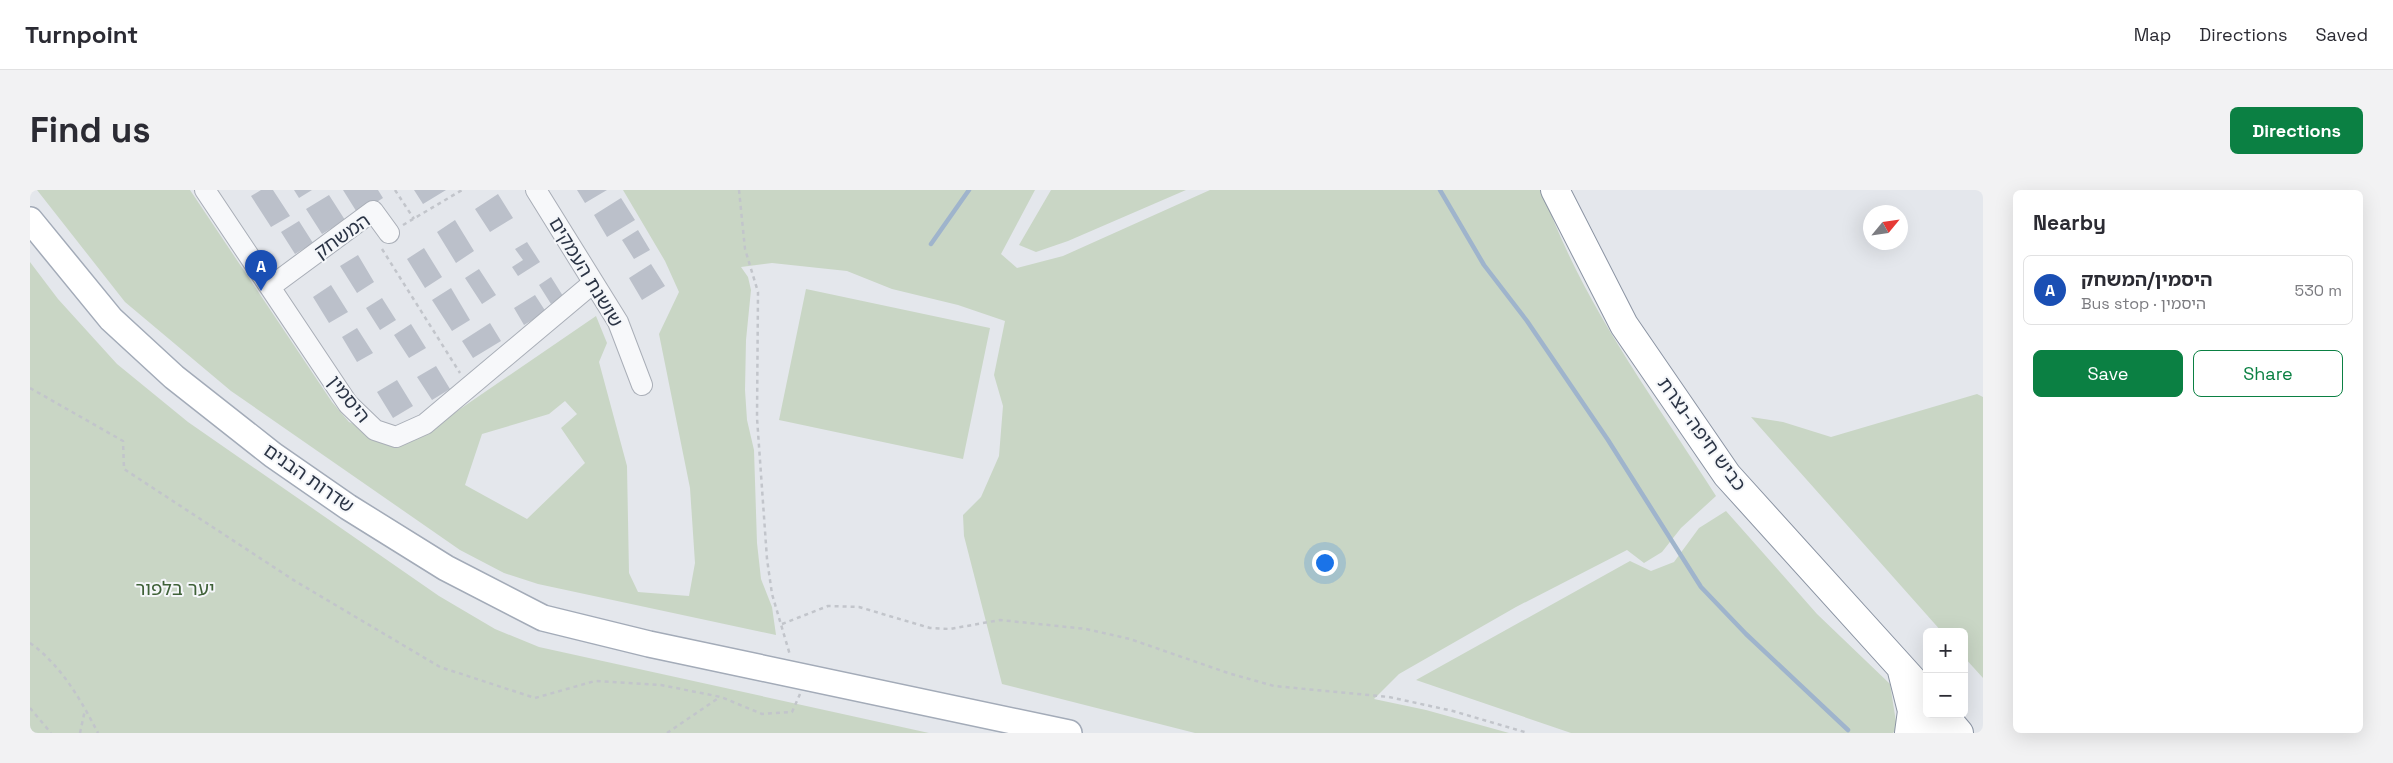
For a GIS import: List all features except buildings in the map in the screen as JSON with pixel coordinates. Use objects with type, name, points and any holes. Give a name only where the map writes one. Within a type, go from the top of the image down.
[{"type":"highway","name":"כביש חיפה-נצרת","points":[[1555,190],[1624,325],[1727,475],[1923,692]]},
{"type":"highway","points":[[1900,667],[1912,711],[1909,733]]},
{"type":"highway","points":[[1947,718],[1960,733]]},
{"type":"main road","name":"שדרות הבנים","points":[[30,220],[111,319],[174,377],[273,455],[348,507],[446,568],[543,618],[649,644],[1070,733]]},
{"type":"main road","points":[[1926,733],[1939,718]]},
{"type":"street","name":"שושנת העמקים","points":[[536,190],[618,322],[642,385]]},
{"type":"street","name":"היסמין","points":[[214,194],[270,288],[348,404],[375,430],[396,437],[425,424],[593,283]]},
{"type":"street","name":"המשחק","points":[[270,288],[373,211],[389,233]]},
{"type":"path","points":[[395,190],[414,218]]},
{"type":"path","name":"המשחק","points":[[389,233],[462,190]]},
{"type":"path","points":[[30,388],[123,441],[124,469],[295,581],[440,667],[535,698],[595,681],[661,685],[721,696],[762,714],[792,712],[808,678],[794,663],[786,648],[782,624],[772,594],[767,560],[757,418],[758,292],[744,249],[739,190]]},
{"type":"path","points":[[389,233],[377,240],[469,387]]},
{"type":"path","points":[[782,624],[828,606],[858,607],[930,628],[950,629],[1000,620],[1086,629],[1130,640],[1228,673],[1274,686],[1388,697],[1453,712],[1528,733]]},
{"type":"path","points":[[30,643],[54,663],[86,708],[98,733]]},
{"type":"path","points":[[667,733],[721,696]]},
{"type":"path","points":[[30,708],[51,733]]},
{"type":"path","points":[[80,733],[86,708]]},
{"type":"green space","points":[[37,190],[190,190],[332,402],[349,422],[400,445],[447,418],[596,316],[607,343],[599,362],[627,466],[629,573],[638,592],[689,596],[695,563],[690,488],[659,334],[679,292],[665,261],[623,190],[1035,190],[1001,254],[1017,268],[1063,256],[1210,190],[1542,190],[1558,231],[1598,310],[1620,348],[1716,496],[1681,528],[1662,552],[1644,563],[1627,550],[1516,607],[1399,674],[1374,699],[1426,710],[1509,733],[1195,733],[1002,684],[964,536],[963,515],[981,497],[999,456],[1003,406],[994,375],[1005,321],[958,305],[892,289],[847,271],[772,263],[741,267],[748,277],[751,290],[746,340],[745,390],[747,420],[754,450],[757,543],[761,579],[772,607],[776,635],[538,584],[504,573],[460,550],[231,391],[125,302]],"holes":[[[565,401],[577,414],[561,428],[585,463],[527,519],[465,485],[482,434],[549,414]]]},
{"type":"green space","points":[[1051,190],[1186,190],[1068,241],[1036,252],[1019,245]]},
{"type":"green space","name":"יער בלפור","points":[[30,262],[58,299],[117,364],[188,422],[439,596],[495,629],[539,647],[929,733],[30,733]]},
{"type":"green space","points":[[806,289],[990,328],[963,459],[779,420]]},
{"type":"green space","points":[[1977,394],[1983,397],[1983,678],[1968,661],[1968,628],[1938,628],[1751,417],[1783,422],[1831,437]]},
{"type":"green space","points":[[1726,511],[1817,614],[1890,684],[1897,728],[1893,733],[1571,733],[1416,680],[1630,561],[1651,571],[1674,562],[1699,528]]},
{"type":"waterway","points":[[931,244],[969,190]]},
{"type":"waterway","points":[[1440,190],[1484,265],[1527,321],[1608,440],[1701,587],[1746,634],[1848,730]]},
{"type":"place","name":"היסמין/המשחק","points":[[261,291]]}]
